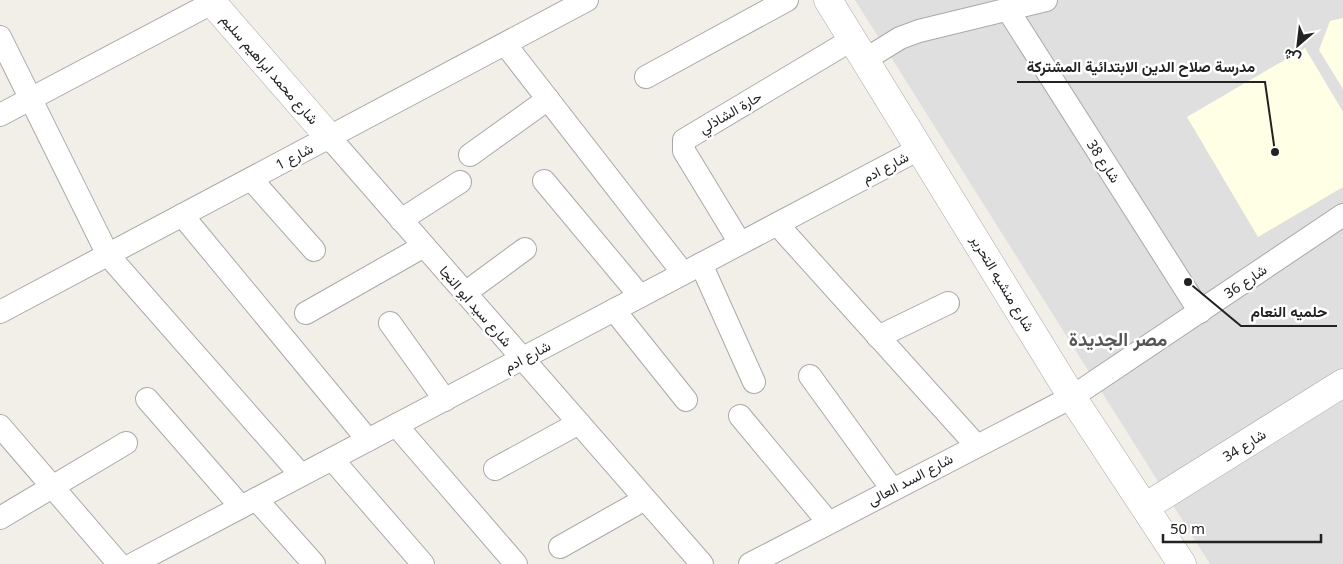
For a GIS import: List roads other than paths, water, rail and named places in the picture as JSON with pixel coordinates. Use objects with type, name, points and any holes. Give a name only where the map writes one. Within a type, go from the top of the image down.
[{"type":"street","name":"شارع 1","points":[[0,312],[587,0]]},
{"type":"street","points":[[646,77],[787,0]]},
{"type":"street","name":"شارع منشيه التحرير","points":[[828,0],[921,148],[1072,397],[1182,564]]},
{"type":"street","points":[[860,49],[919,31],[1046,0]]},
{"type":"street","points":[[0,115],[211,1]]},
{"type":"street","name":"شارع محمد ابراهيم سليم","points":[[211,1],[330,138]]},
{"type":"street","name":"شارع 38","points":[[1008,10],[1200,312]]},
{"type":"street","points":[[0,37],[108,255],[301,475]]},
{"type":"street","points":[[505,44],[548,99],[692,269],[754,382]]},
{"type":"street","name":"حارة الشاذلي","points":[[740,243],[684,151],[684,140],[860,49]]},
{"type":"street","points":[[470,156],[548,99]]},
{"type":"street","name":"شارع سيد ابو النجا","points":[[330,138],[702,564]]},
{"type":"street","name":"شارع ادم","points":[[133,564],[921,148]]},
{"type":"street","points":[[251,178],[314,250]]},
{"type":"street","points":[[544,181],[640,296]]},
{"type":"street","points":[[401,220],[460,182]]},
{"type":"street","points":[[182,215],[368,440]]},
{"type":"street","name":"شارع 36","points":[[1072,397],[1343,216]]},
{"type":"street","points":[[777,224],[976,445]]},
{"type":"street","points":[[306,313],[424,246]]},
{"type":"street","points":[[465,293],[525,249]]},
{"type":"street","points":[[878,336],[948,303]]},
{"type":"street","points":[[614,310],[686,400]]},
{"type":"street","points":[[390,323],[445,400]]},
{"type":"street","points":[[810,376],[892,489]]},
{"type":"street","name":"شارع 34","points":[[1146,507],[1343,382]]},
{"type":"street","name":"شارع السد العالى","points":[[750,564],[976,445],[1072,397]]},
{"type":"street","points":[[147,399],[249,503],[314,564]]},
{"type":"street","points":[[740,416],[828,522]]},
{"type":"street","points":[[495,469],[579,423]]},
{"type":"street","points":[[396,425],[516,564]]},
{"type":"street","points":[[0,426],[119,564]]},
{"type":"street","points":[[0,518],[126,443]]},
{"type":"street","points":[[332,459],[423,564]]},
{"type":"street","points":[[560,547],[645,499]]},
{"type":"place","name":"مدرسة صلاح الدين الابتدائية المشتركة","points":[[1275,152]]},
{"type":"place","name":"حلميه النعام","points":[[1188,282]]},
{"type":"district","name":"مصر الجديدة","points":[[1118,339]]}]
